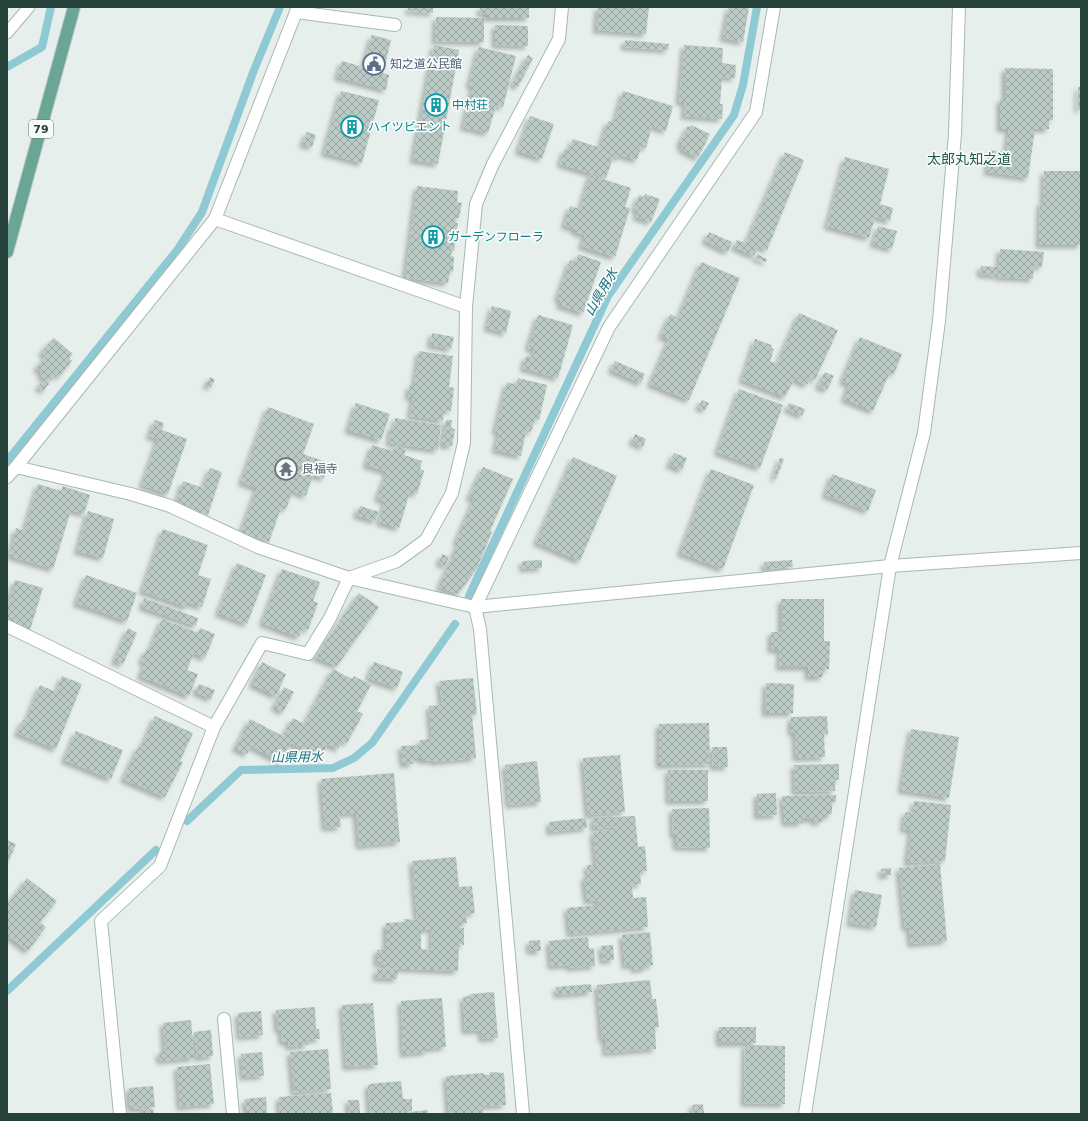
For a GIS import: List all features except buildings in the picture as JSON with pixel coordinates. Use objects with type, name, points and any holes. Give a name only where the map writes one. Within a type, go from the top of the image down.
[{"type":"main road","name":"79","points":[[7,252],[74,7]]},
{"type":"street","points":[[120,1114],[101,921],[160,866],[214,727],[262,643],[308,654],[330,618],[349,578],[397,561],[426,540],[452,493],[464,443],[466,307],[476,204],[493,164],[559,39],[562,7]]},
{"type":"street","points":[[522,1114],[480,629],[475,607],[608,327],[756,112],[774,7]]},
{"type":"street","points":[[805,1114],[890,566],[924,433],[938,329],[955,134],[959,7]]},
{"type":"street","points":[[7,477],[215,219],[297,9],[395,25]]},
{"type":"street","points":[[215,219],[466,307]]},
{"type":"street","points":[[16,467],[131,494],[170,506],[258,547],[349,578],[475,607],[890,566],[1081,553]]},
{"type":"street","points":[[7,626],[214,727]]},
{"type":"street","points":[[224,1019],[233,1114]]},
{"type":"lane","points":[[7,33],[28,7]]},
{"type":"waterway","points":[[7,67],[42,47],[51,7]]},
{"type":"waterway","points":[[7,461],[178,249],[202,212],[254,70],[280,7]]},
{"type":"waterway","name":"山県用水","points":[[469,596],[608,296],[734,115],[743,85],[757,7]]},
{"type":"waterway","name":"山県用水","points":[[187,821],[241,770],[333,768],[354,758],[372,743],[455,624]]},
{"type":"waterway","name":"山県用水","points":[[7,991],[156,850]]},
{"type":"place","name":"知之道公民館","points":[[374,64]]},
{"type":"place","name":"中村荘","points":[[436,105]]},
{"type":"place","name":"ハイツビエント","points":[[352,127]]},
{"type":"place","name":"ガーデンフローラ","points":[[433,237]]},
{"type":"place","name":"良福寺","points":[[286,469]]},
{"type":"district","name":"太郎丸知之道","points":[[969,159]]}]
